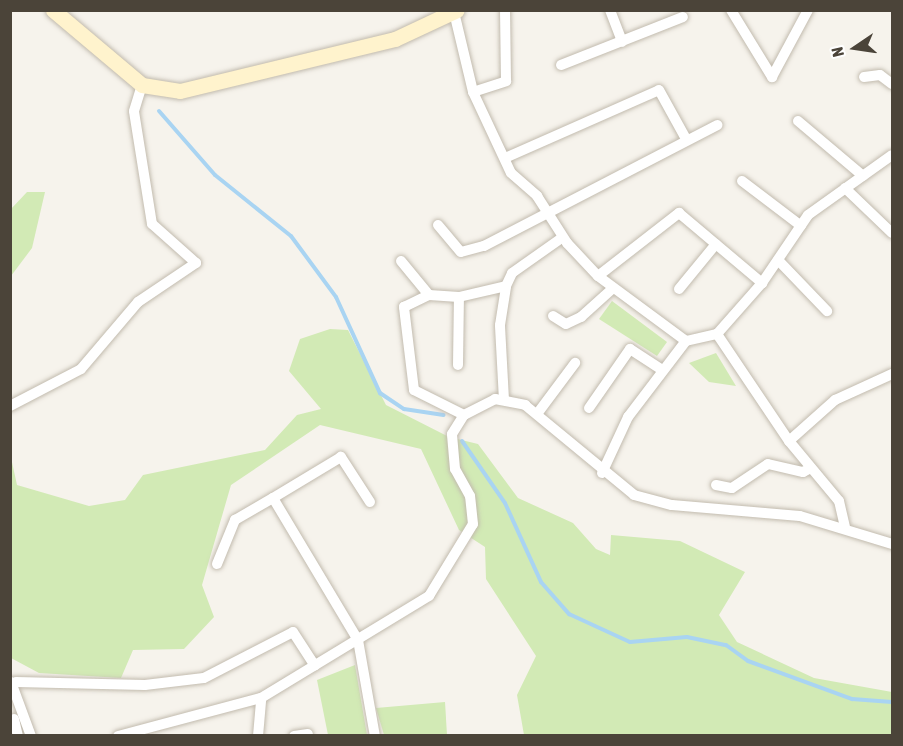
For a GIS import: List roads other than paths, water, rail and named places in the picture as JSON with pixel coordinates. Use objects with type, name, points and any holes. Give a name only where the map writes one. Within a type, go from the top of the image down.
[{"type":"street","points":[[53,10],[142,85],[180,91],[395,39],[455,11],[473,92],[505,158],[549,214],[563,237],[598,276],[612,289],[686,341]]},
{"type":"street","points":[[473,92],[507,81],[505,10]]},
{"type":"street","points":[[610,10],[622,42]]},
{"type":"street","points":[[731,10],[772,77],[808,10]]},
{"type":"street","points":[[561,65],[683,17]]},
{"type":"street","points":[[864,77],[880,75],[892,84]]},
{"type":"street","points":[[10,406],[81,369],[138,302],[196,263],[152,224],[134,111],[142,85]]},
{"type":"street","points":[[505,158],[659,90],[686,139]]},
{"type":"street","points":[[798,121],[863,176]]},
{"type":"street","points":[[438,225],[461,252],[549,214],[686,139],[717,125]]},
{"type":"street","points":[[602,473],[628,417],[686,341],[717,334],[762,283],[801,226],[845,188],[892,155]]},
{"type":"street","points":[[742,181],[801,226]]},
{"type":"street","points":[[845,188],[892,233]]},
{"type":"street","points":[[598,276],[680,213],[762,283]]},
{"type":"street","points":[[504,400],[500,325],[506,286],[512,273],[563,237]]},
{"type":"street","points":[[679,289],[716,244]]},
{"type":"street","points":[[778,260],[827,311]]},
{"type":"street","points":[[400,261],[429,295]]},
{"type":"street","points":[[464,415],[414,390],[404,307],[429,295],[459,297],[506,286]]},
{"type":"street","points":[[553,316],[566,324],[573,321],[612,289]]},
{"type":"street","points":[[458,365],[459,297]]},
{"type":"street","points":[[717,334],[789,441],[839,501],[845,526]]},
{"type":"street","points":[[590,408],[630,349],[662,370]]},
{"type":"street","points":[[537,414],[575,363]]},
{"type":"street","points":[[789,441],[835,400],[892,374]]},
{"type":"street","points":[[118,735],[261,698],[429,596],[465,542],[473,510],[451,453],[452,434],[464,415],[480,403],[504,400],[537,414],[602,473],[634,495],[672,505],[800,516],[845,526],[891,542]]},
{"type":"street","points":[[218,564],[235,520],[341,456],[370,502]]},
{"type":"street","points":[[716,485],[732,488],[768,464],[803,472],[811,468]]},
{"type":"street","points":[[273,498],[358,640],[375,735]]},
{"type":"street","points":[[31,735],[13,682],[145,685],[204,678],[293,632],[315,666]]},
{"type":"street","points":[[258,735],[261,698]]},
{"type":"street","points":[[14,719],[18,735]]},
{"type":"street","points":[[294,735],[308,734]]},
{"type":"waterway","points":[[159,111],[215,175],[291,236],[336,297],[380,393],[404,409],[444,415]]},
{"type":"waterway","points":[[462,441],[505,503],[541,582],[569,614],[630,642],[687,637],[726,645],[748,661],[852,699],[892,702]]}]
